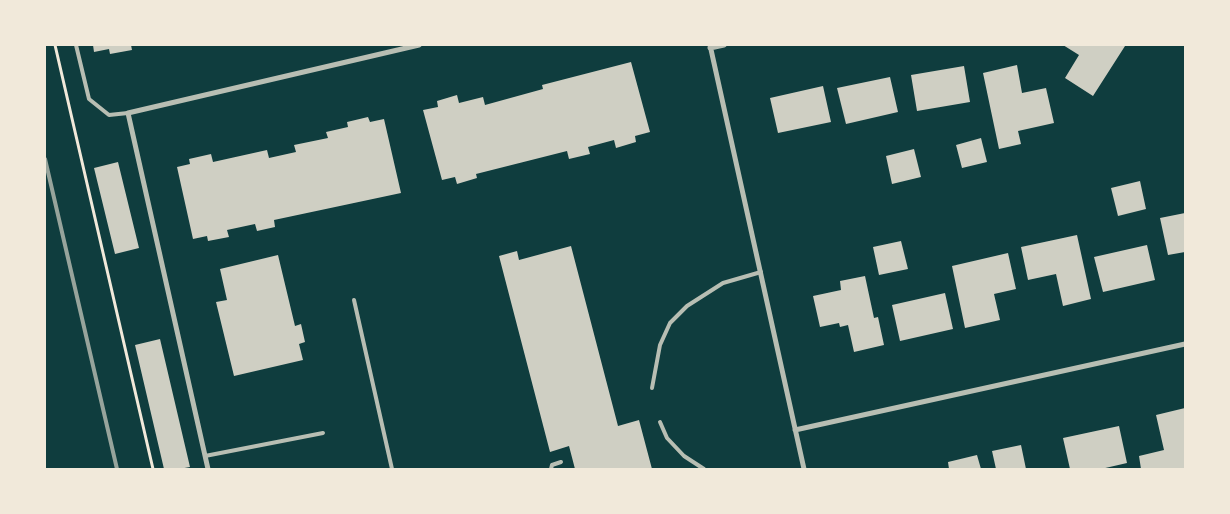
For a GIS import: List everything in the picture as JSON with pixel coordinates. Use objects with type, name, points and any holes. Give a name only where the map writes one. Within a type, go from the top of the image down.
[{"type":"street","points":[[208,469],[128,112],[419,45]]},
{"type":"street","points":[[724,45],[710,46],[804,469]]},
{"type":"street","points":[[795,430],[1185,344]]},
{"type":"lane","points":[[76,45],[89,99],[109,115],[128,112]]},
{"type":"lane","points":[[652,388],[660,345],[670,323],[687,306],[723,284],[761,272]]},
{"type":"lane","points":[[354,300],[392,469]]},
{"type":"lane","points":[[660,422],[667,438],[684,456],[704,469]]},
{"type":"lane","points":[[205,456],[323,433]]},
{"type":"lane","points":[[551,469],[552,466],[561,462]]},
{"type":"path","points":[[55,45],[153,469]]},
{"type":"building","points":[[93,45],[131,45],[132,50],[110,54],[109,49],[94,52]]},
{"type":"building","points":[[1063,45],[1125,46],[1093,96],[1065,78],[1079,55]]},
{"type":"building","points":[[631,62],[650,132],[635,136],[636,142],[616,148],[614,140],[588,147],[590,154],[569,159],[567,151],[476,174],[477,178],[457,184],[455,177],[442,180],[423,110],[438,107],[437,101],[457,95],[459,103],[483,97],[485,105],[543,89],[542,85]]},
{"type":"building","points":[[1017,65],[1022,93],[1046,88],[1054,123],[1018,131],[1021,144],[999,149],[983,73]]},
{"type":"building","points":[[964,66],[970,102],[917,111],[911,75]]},
{"type":"building","points":[[890,77],[898,112],[846,124],[837,88]]},
{"type":"building","points":[[823,86],[831,122],[778,133],[770,98]]},
{"type":"building","points":[[368,117],[370,122],[384,119],[401,193],[274,220],[275,227],[257,231],[255,224],[227,230],[229,237],[208,241],[207,236],[193,239],[177,167],[190,164],[189,159],[211,154],[213,162],[267,150],[269,158],[296,152],[294,145],[328,138],[326,132],[348,127],[347,122]]},
{"type":"building","points":[[981,138],[987,162],[962,168],[956,145]]},
{"type":"building","points":[[914,149],[921,177],[892,184],[886,156]]},
{"type":"building","points":[[118,162],[139,248],[115,254],[94,168]]},
{"type":"building","points":[[1140,181],[1146,209],[1118,216],[1111,188]]},
{"type":"building","points":[[1185,213],[1185,252],[1168,255],[1160,218]]},
{"type":"building","points":[[1077,235],[1091,299],[1063,306],[1056,274],[1028,280],[1021,247]]},
{"type":"building","points":[[901,241],[908,269],[879,275],[873,247]]},
{"type":"building","points":[[1147,245],[1155,280],[1103,292],[1094,257]]},
{"type":"building","points":[[571,246],[618,426],[639,420],[652,469],[575,469],[569,446],[550,452],[499,256],[517,251],[519,260]]},
{"type":"building","points":[[1008,253],[1016,289],[994,294],[1000,320],[965,328],[952,266]]},
{"type":"building","points":[[278,255],[295,326],[301,324],[305,342],[299,344],[303,360],[234,376],[216,302],[227,300],[220,269]]},
{"type":"building","points":[[865,276],[874,318],[878,317],[884,345],[854,352],[848,325],[840,327],[839,323],[820,327],[813,296],[841,290],[840,281]]},
{"type":"building","points":[[945,293],[953,329],[900,341],[892,305]]},
{"type":"building","points":[[160,339],[190,467],[164,469],[135,345]]},
{"type":"building","points":[[1185,408],[1185,469],[1141,469],[1139,456],[1164,450],[1156,415]]},
{"type":"building","points":[[1119,426],[1127,463],[1101,469],[1070,469],[1063,438]]},
{"type":"building","points":[[1021,445],[1026,469],[996,469],[992,451]]},
{"type":"building","points":[[977,455],[981,469],[949,469],[948,462]]},
{"type":"railway","points":[[45,159],[117,469]]}]
